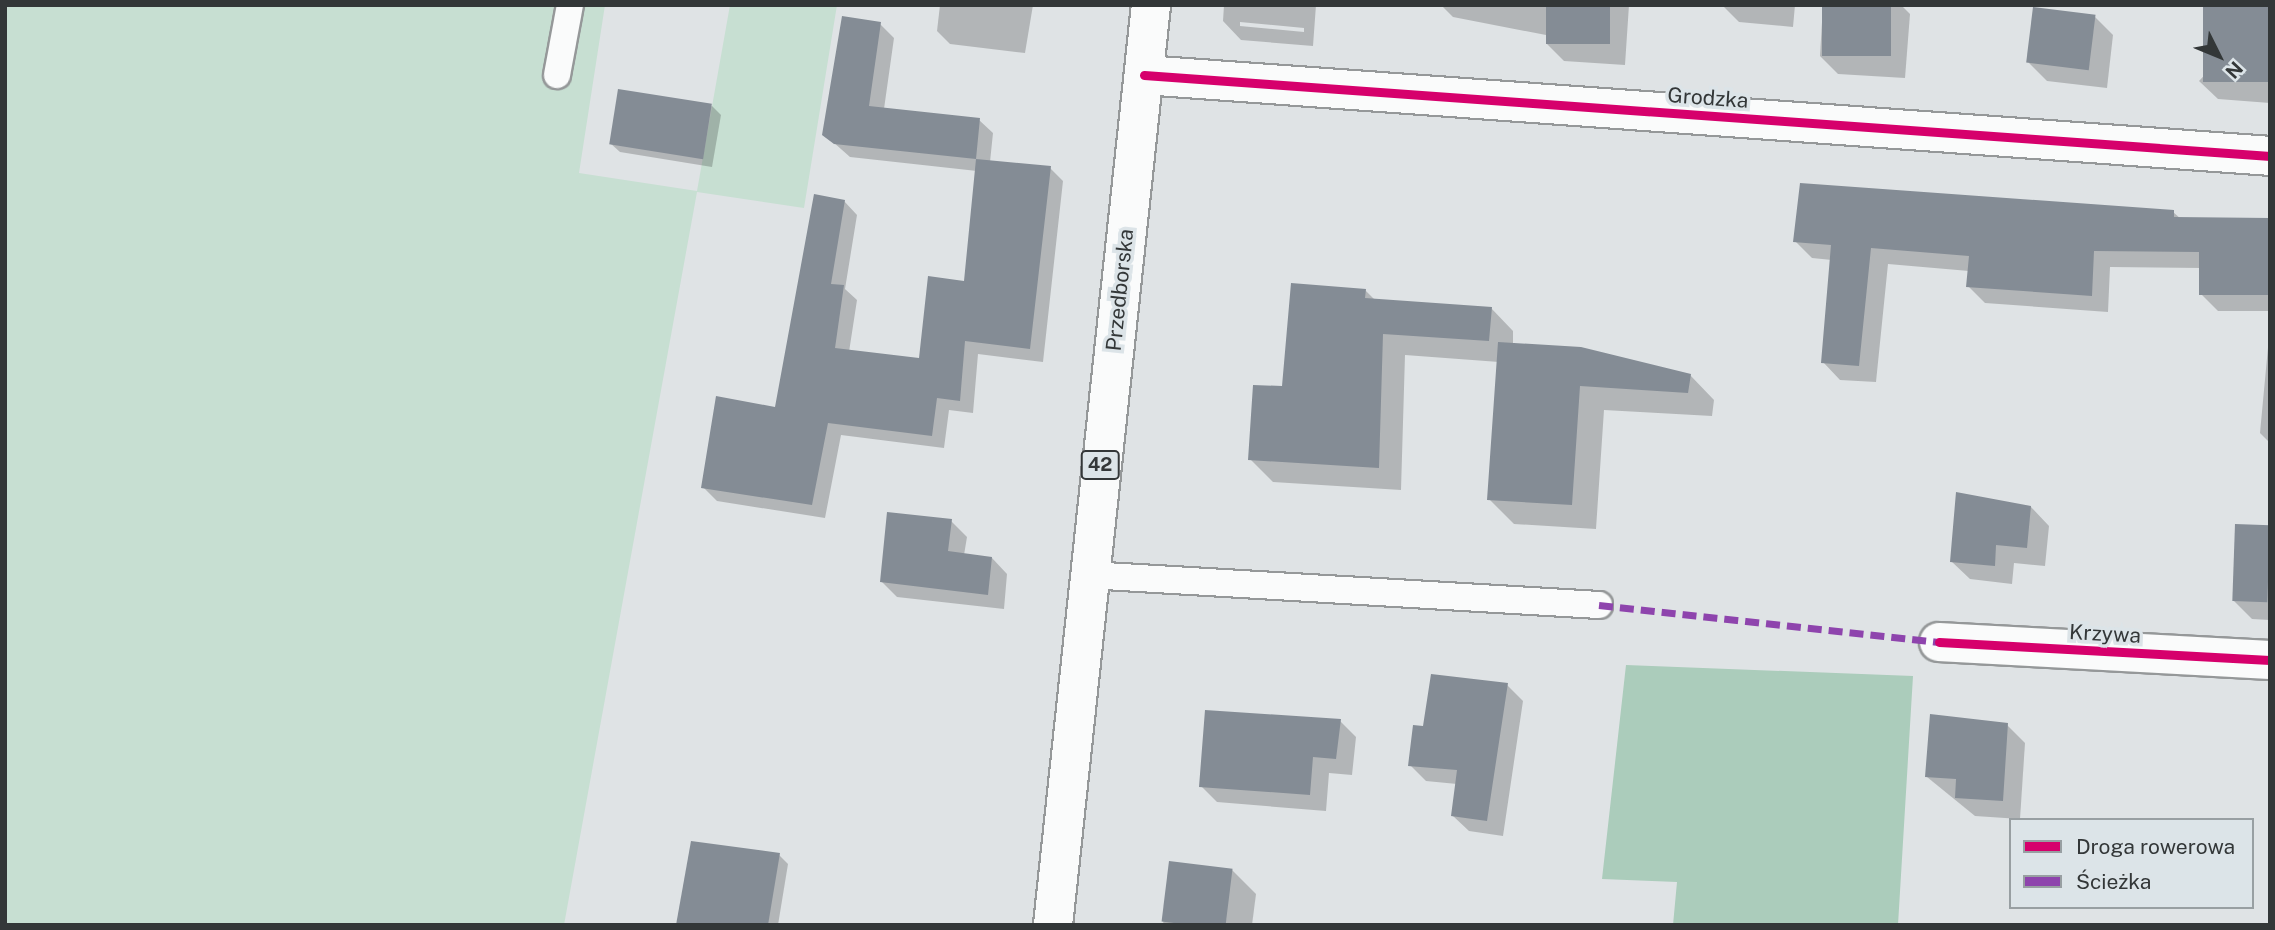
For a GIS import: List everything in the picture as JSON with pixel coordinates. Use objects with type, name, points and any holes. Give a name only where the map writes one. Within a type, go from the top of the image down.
[{"type":"street","name":"Przedborska","points":[[1053,925],[1088,575],[1151,5]]},
{"type":"street","name":"Grodzka","points":[[1144,75],[2270,156]]},
{"type":"street","name":"Krzywa","points":[[1939,642],[2270,660]]},
{"type":"lane","points":[[557,75],[570,5]]},
{"type":"lane","points":[[1088,575],[1599,605]]},
{"type":"green space","points":[[5,5],[605,5],[579,173],[697,191],[730,5],[837,5],[804,208],[697,192],[564,925],[5,925]]},
{"type":"green space","points":[[1626,665],[1913,676],[1898,925],[1673,925],[1677,882],[1602,879]]},
{"type":"building","points":[[1546,5],[1610,5],[1610,44],[1546,44]]},
{"type":"building","points":[[1822,5],[1891,5],[1891,56],[1822,56]]},
{"type":"building","points":[[2203,5],[2270,5],[2270,82],[2203,82]]},
{"type":"building","points":[[2033,7],[2096,15],[2089,70],[2026,63]]},
{"type":"building","points":[[842,16],[881,22],[869,106],[980,118],[976,159],[834,144],[822,135]]},
{"type":"building","points":[[618,89],[712,104],[703,159],[609,144]]},
{"type":"building","points":[[976,159],[1051,166],[1030,349],[965,341],[960,401],[937,398],[932,436],[828,423],[812,505],[701,488],[716,396],[775,407],[814,194],[845,200],[831,284],[844,285],[835,348],[919,358],[928,276],[964,281]]},
{"type":"building","points":[[1800,183],[2174,210],[2174,217],[2270,218],[2270,295],[2199,295],[2199,252],[2094,251],[2092,296],[1966,287],[1969,256],[1871,248],[1859,366],[1821,363],[1831,245],[1793,242]]},
{"type":"building","points":[[1291,283],[1366,289],[1365,298],[1492,307],[1489,341],[1383,334],[1379,468],[1248,460],[1253,385],[1282,386]]},
{"type":"building","points":[[1498,342],[1581,347],[1691,374],[1688,393],[1580,386],[1572,505],[1487,500]]},
{"type":"building","points":[[1956,492],[2031,506],[2027,548],[1996,545],[1995,566],[1950,562]]},
{"type":"building","points":[[887,512],[952,519],[948,551],[992,557],[988,595],[880,582]]},
{"type":"building","points":[[2235,524],[2270,525],[2267,602],[2232,601]]},
{"type":"building","points":[[1431,674],[1508,683],[1487,821],[1451,816],[1457,770],[1408,766],[1413,725],[1423,726]]},
{"type":"building","points":[[1205,710],[1341,719],[1336,759],[1313,757],[1310,795],[1199,787]]},
{"type":"building","points":[[1930,714],[2008,723],[2003,801],[1955,798],[1956,779],[1925,777]]},
{"type":"building","points":[[691,841],[780,853],[768,925],[676,925]]},
{"type":"building","points":[[1169,861],[1233,869],[1226,925],[1162,922]]},
{"type":"marked path","points":[[1599,605],[1939,642]]},
{"type":"cycle path","points":[[1144,75],[2270,156]]},
{"type":"cycle path","points":[[1939,642],[2270,660]]}]
